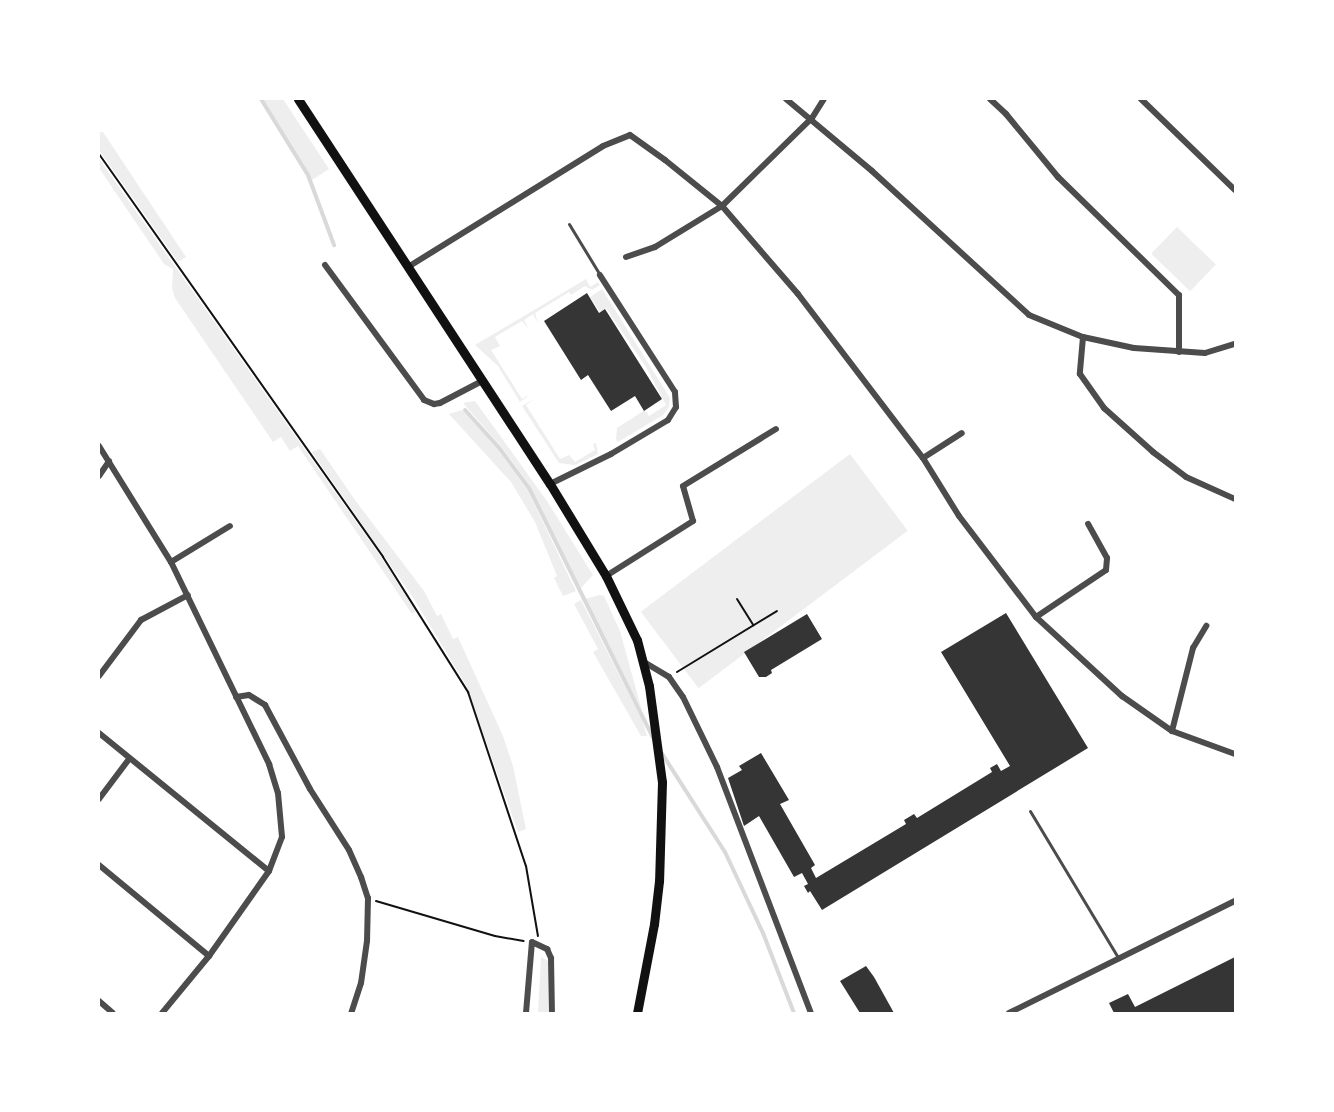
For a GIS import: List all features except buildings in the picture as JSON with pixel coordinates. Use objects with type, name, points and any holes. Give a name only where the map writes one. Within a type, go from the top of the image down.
[{"type":"main road","points":[[298,99],[550,484],[606,576],[633,630],[649,686],[662,782],[654,924],[637,1013]]},
{"type":"street","points":[[786,99],[812,118],[1029,315],[1083,337],[1134,348],[1205,352],[1235,344]]},
{"type":"street","points":[[627,257],[655,247],[722,206],[812,118],[824,99]]},
{"type":"street","points":[[990,99],[1058,177],[1179,295],[1179,352]]},
{"type":"street","points":[[1141,99],[1235,190]]},
{"type":"street","points":[[408,267],[603,146],[630,135],[722,206],[798,294],[923,458],[959,516],[1036,616],[1122,696],[1173,731],[1235,754]]},
{"type":"street","points":[[325,265],[424,400],[440,403],[482,381]]},
{"type":"street","points":[[550,484],[611,454],[668,420],[676,407],[675,392],[600,275]]},
{"type":"street","points":[[1083,337],[1080,374],[1104,408],[1153,452],[1186,477],[1235,499]]},
{"type":"street","points":[[606,576],[693,521],[683,486],[776,429]]},
{"type":"street","points":[[923,458],[962,433]]},
{"type":"street","points":[[99,446],[171,562],[269,764],[278,793],[282,837],[269,870],[209,956],[162,1013]]},
{"type":"street","points":[[99,476],[110,461]]},
{"type":"street","points":[[1036,616],[1106,570],[1107,558],[1088,524]]},
{"type":"street","points":[[171,562],[230,526]]},
{"type":"street","points":[[99,676],[141,620],[188,595]]},
{"type":"street","points":[[1173,731],[1193,648],[1206,626]]},
{"type":"street","points":[[643,662],[669,676],[683,697],[717,767],[811,1013]]},
{"type":"street","points":[[236,697],[249,695],[265,705],[310,789],[349,850],[362,876],[368,898],[367,941],[361,983],[351,1013]]},
{"type":"street","points":[[99,733],[269,870]]},
{"type":"street","points":[[99,799],[129,759]]},
{"type":"street","points":[[99,866],[209,956]]},
{"type":"street","points":[[1009,1013],[1235,901]]},
{"type":"street","points":[[526,1013],[536,943],[547,949],[551,958],[552,1013]]},
{"type":"street","points":[[99,1001],[113,1013]]},
{"type":"lane","points":[[569,224],[600,275]]},
{"type":"lane","points":[[1030,812],[1119,958]]},
{"type":"path","points":[[99,154],[383,557],[468,692],[526,866],[536,943],[495,936],[368,898]]},
{"type":"path","points":[[737,599],[753,625]]},
{"type":"path","points":[[669,676],[777,611]]},
{"type":"shaded area","points":[[263,99],[283,99],[329,169],[312,180]]},
{"type":"shaded area","points":[[99,132],[103,132],[186,257],[178,262],[99,150]]},
{"type":"shaded area","points":[[99,159],[381,557],[416,611],[412,614],[298,446],[290,451],[281,437],[273,442],[175,298],[172,288],[173,269],[164,264],[99,168]]},
{"type":"shaded area","points":[[1177,227],[1216,265],[1190,291],[1151,254]]},
{"type":"shaded area","points":[[586,279],[590,287],[598,282],[600,285],[592,290],[585,286],[571,295],[569,292],[535,313],[538,323],[533,314],[524,320],[529,329],[522,321],[495,337],[500,346],[491,350],[522,399],[531,394],[520,402],[498,366],[475,345]]},
{"type":"shaded area","points":[[602,289],[670,398],[669,407],[663,415],[618,442],[617,428],[645,410],[649,416],[666,405],[646,367],[606,308],[600,312],[590,297]]},
{"type":"shaded area","points":[[534,399],[526,405],[560,459],[569,455],[575,462],[595,450],[593,444],[596,443],[598,454],[575,465],[559,463],[522,406]]},
{"type":"shaded area","points":[[475,401],[547,501],[593,575],[580,589],[530,486],[504,450],[463,403]]},
{"type":"shaded area","points":[[462,410],[498,450],[527,489],[576,591],[563,596],[554,578],[557,576],[535,522],[511,482],[449,414]]},
{"type":"shaded area","points":[[320,449],[355,500],[424,591],[437,616],[441,614],[453,639],[458,637],[503,736],[513,766],[526,829],[518,832],[466,685],[414,599],[312,452]]},
{"type":"shaded area","points":[[850,454],[908,531],[699,688],[641,612]]},
{"type":"shaded area","points":[[604,596],[620,631],[642,711],[585,599]]},
{"type":"shaded area","points":[[581,600],[642,720],[647,736],[641,736],[593,652],[598,649],[574,604]]},
{"type":"shaded area","points":[[541,957],[548,961],[549,965],[548,1013],[538,1013]]},
{"type":"waterway","points":[[261,99],[308,175],[334,245]]},
{"type":"waterway","points":[[465,410],[500,449],[529,488],[653,738]]},
{"type":"waterway","points":[[661,752],[725,852],[763,933],[794,1013]]}]
